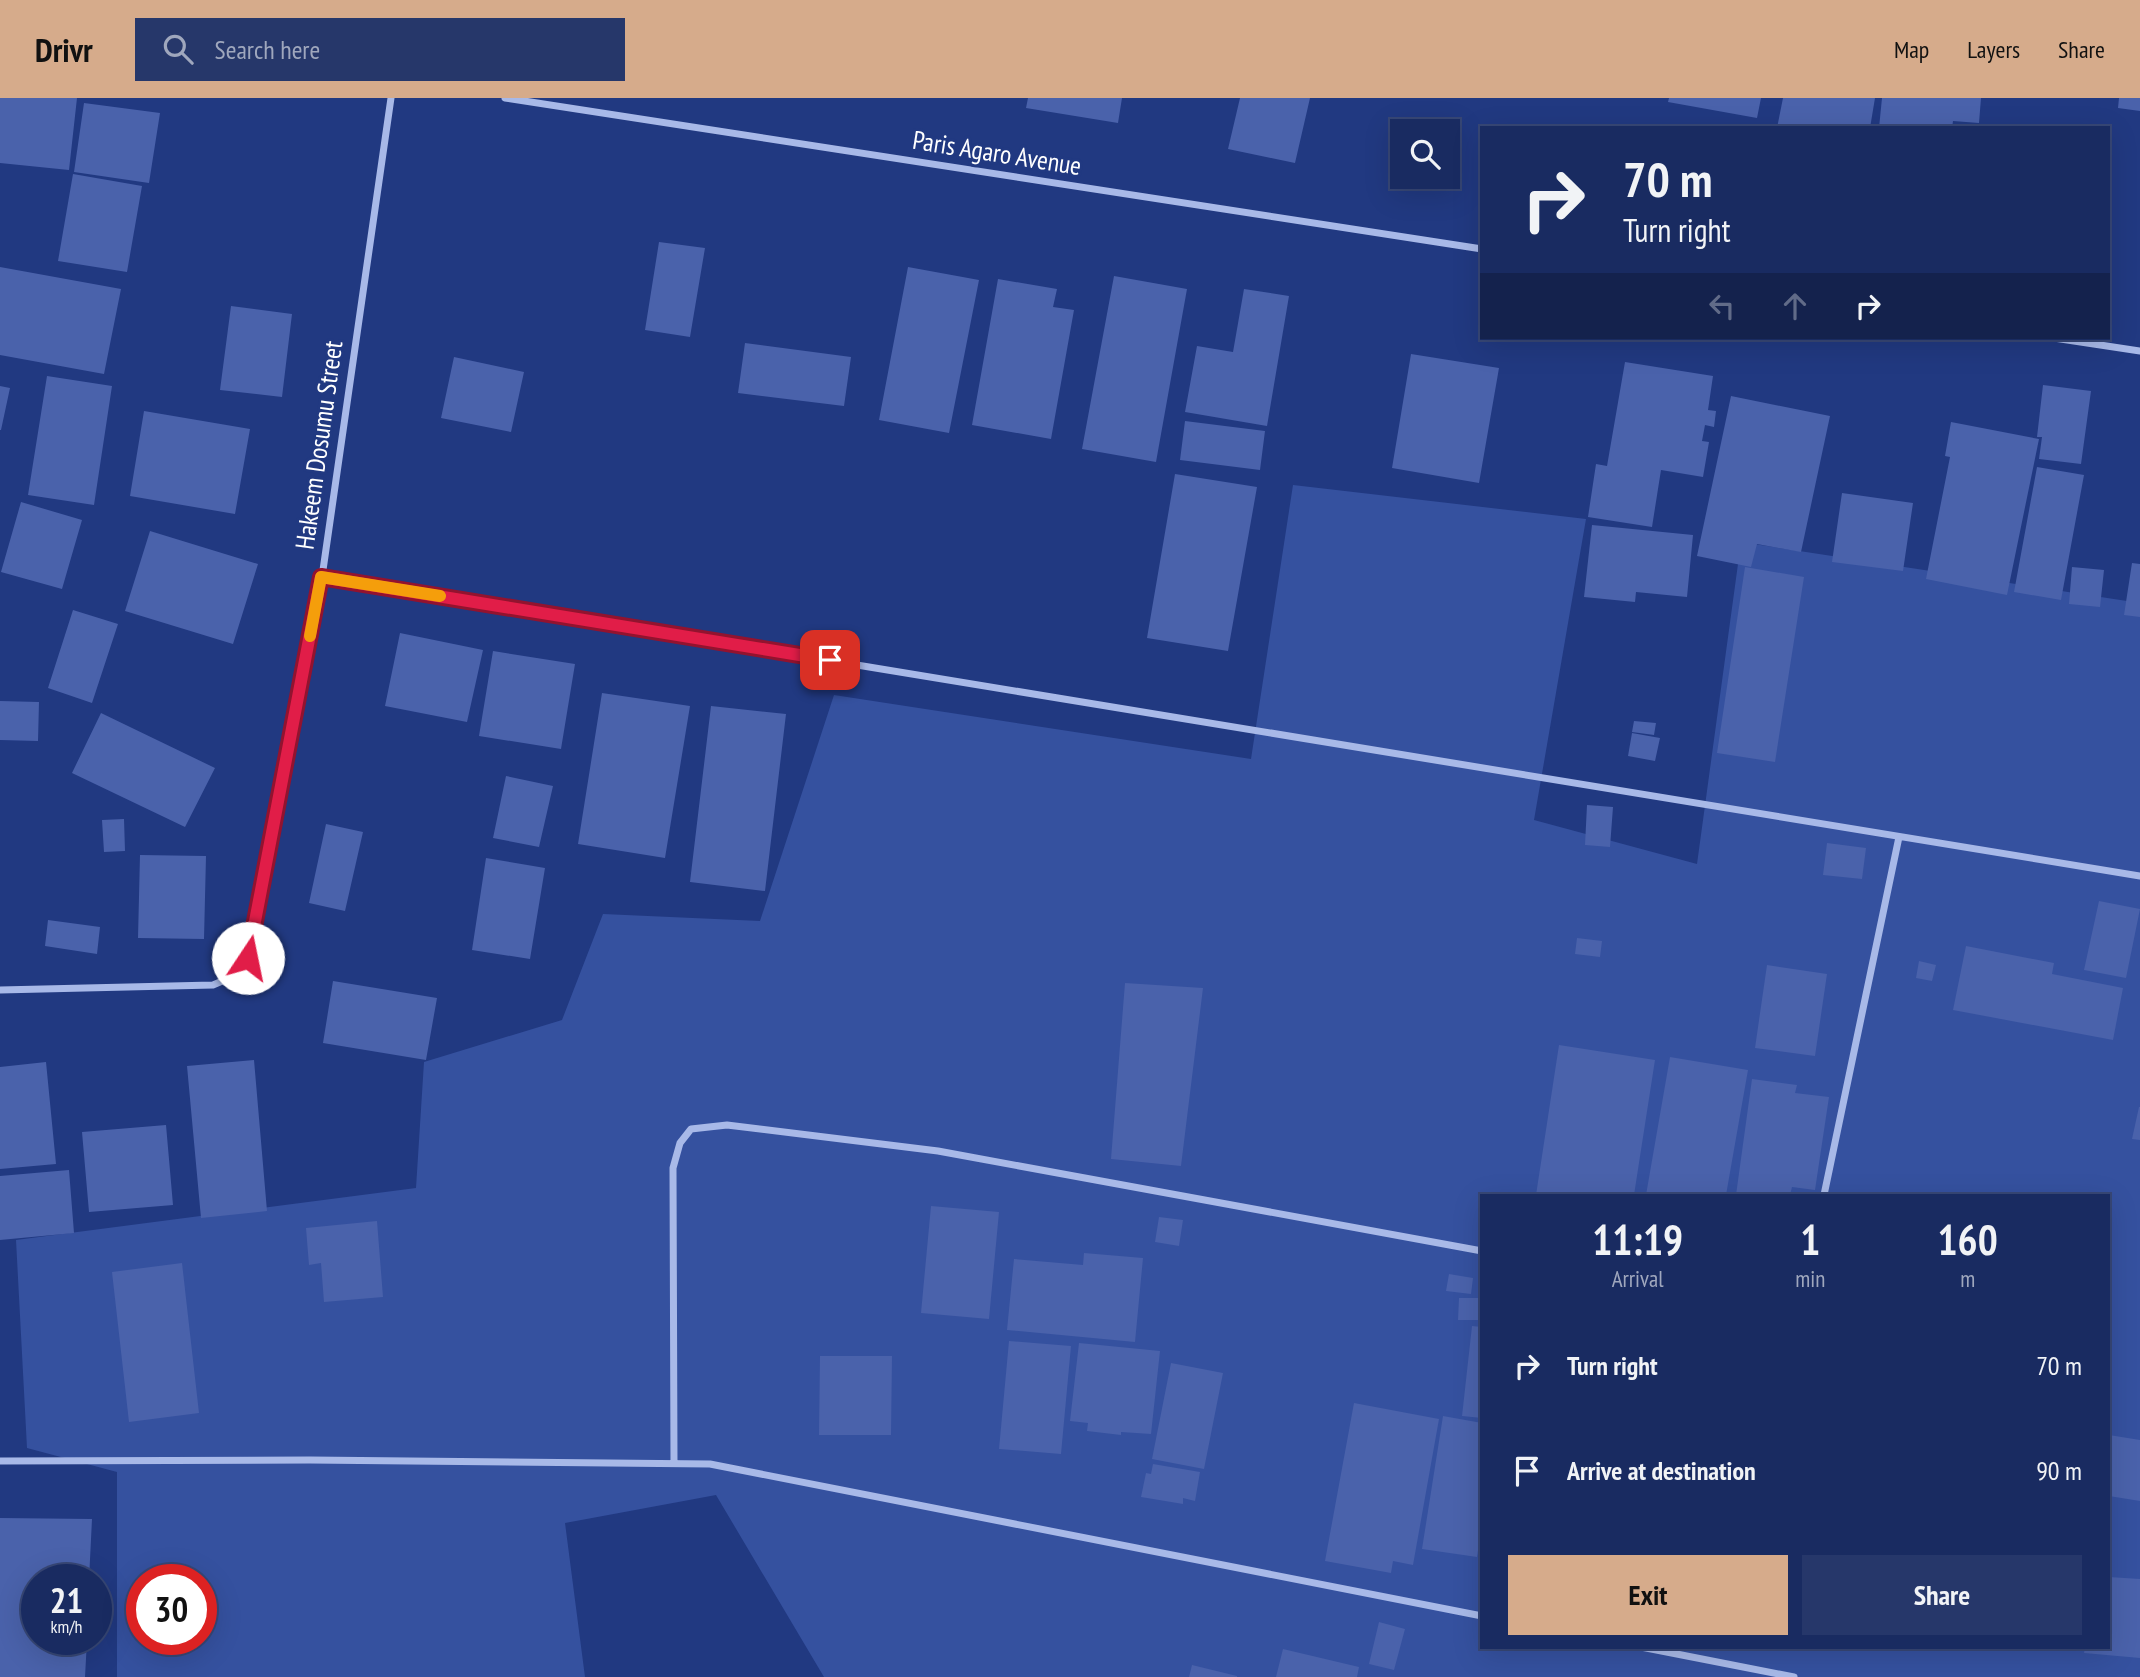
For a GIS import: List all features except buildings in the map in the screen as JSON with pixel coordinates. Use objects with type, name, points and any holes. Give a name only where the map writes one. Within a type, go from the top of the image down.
[{"type":"street","name":"Hakeem Dosumu Street","points":[[0,990],[214,985],[234,976],[248,958],[321,577],[391,98]]},
{"type":"street","name":"Paris Agaro Avenue","points":[[505,98],[1480,249]]},
{"type":"street","points":[[2067,340],[2140,351]]},
{"type":"street","points":[[321,577],[2140,876]]},
{"type":"street","points":[[1824,1194],[1899,837]]},
{"type":"street","points":[[674,1463],[673,1168],[680,1143],[691,1129],[727,1125],[938,1151],[1480,1251]]},
{"type":"street","points":[[0,1461],[310,1460],[710,1464],[1480,1616]]},
{"type":"street","points":[[1651,1649],[1794,1677]]},
{"type":"shaded area","points":[[1293,485],[1586,519],[1534,820],[1697,864],[1741,542],[2140,603],[2140,1677],[824,1677],[716,1495],[565,1523],[585,1677],[117,1677],[117,1472],[27,1448],[16,1240],[416,1188],[424,1062],[562,1020],[603,914],[760,921],[834,695],[1251,759]]},
{"type":"slow traffic","points":[[310,636],[321,577],[440,596]]},
{"type":"route","points":[[248,958],[321,577],[830,660]]}]
